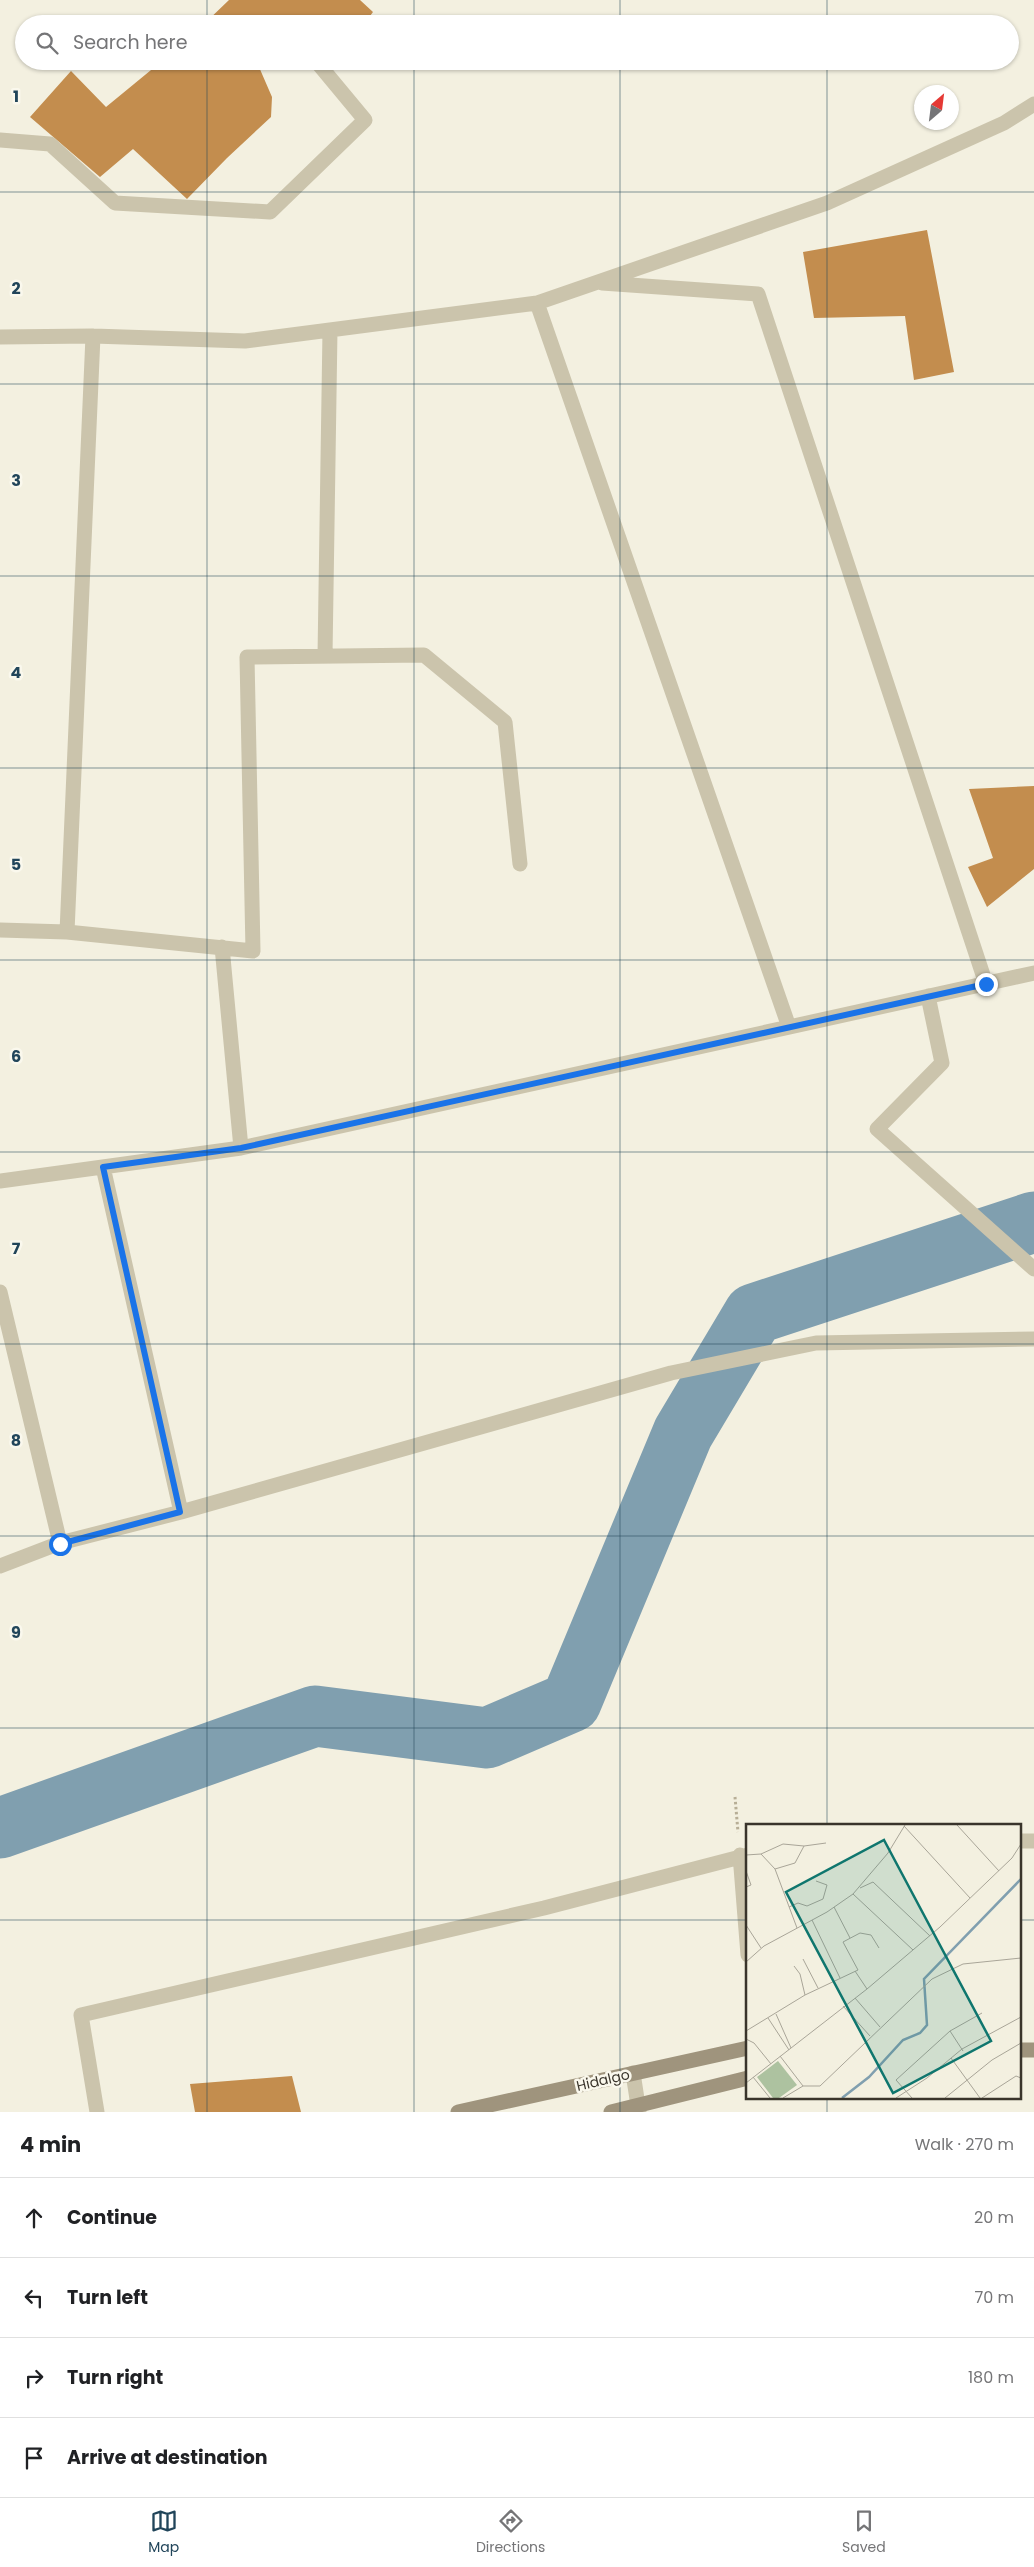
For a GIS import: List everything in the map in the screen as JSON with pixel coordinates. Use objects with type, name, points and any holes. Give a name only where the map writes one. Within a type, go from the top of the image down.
[{"type":"main road","name":"Hidalgo","points":[[458,2112],[746,2048]]},
{"type":"main road","points":[[611,2112],[639,2109],[746,2079]]},
{"type":"street","points":[[0,140],[50,144],[115,203],[270,212],[365,120],[323,70]]},
{"type":"street","points":[[0,337],[93,336],[245,341],[538,303],[827,202],[1004,122],[1034,104]]},
{"type":"street","points":[[596,283],[758,294],[986,984]]},
{"type":"street","points":[[538,303],[788,1027]]},
{"type":"street","points":[[325,656],[330,330]]},
{"type":"street","points":[[67,932],[93,336]]},
{"type":"street","points":[[0,930],[67,932],[253,951],[247,657],[424,655],[505,722],[520,864]]},
{"type":"street","points":[[222,947],[241,1148]]},
{"type":"street","points":[[0,1181],[241,1148],[1034,973]]},
{"type":"street","points":[[928,996],[942,1063],[877,1129],[1034,1269]]},
{"type":"street","points":[[103,1167],[180,1512]]},
{"type":"street","points":[[0,1292],[60,1544]]},
{"type":"street","points":[[0,1566],[60,1544],[180,1512],[670,1373],[816,1343],[1034,1339]]},
{"type":"street","points":[[98,2112],[81,2015],[544,1908],[744,1855],[746,1905]]},
{"type":"street","points":[[634,2073],[639,2109]]},
{"type":"path","points":[[735,1797],[744,1855]]},
{"type":"building","points":[[229,0],[360,0],[373,12],[371,15],[213,15]]},
{"type":"building","points":[[151,70],[260,70],[272,97],[271,117],[187,199],[133,149],[100,177],[30,117],[71,71],[106,107]]},
{"type":"building","points":[[927,230],[954,372],[914,380],[905,316],[814,318],[803,252]]},
{"type":"building","points":[[1034,786],[1034,869],[987,907],[968,867],[993,858],[969,789]]},
{"type":"building","points":[[292,2076],[301,2112],[195,2112],[190,2084]]},
{"type":"waterway","points":[[0,1828],[315,1716],[487,1738],[571,1702],[683,1433],[754,1314],[1034,1222]]},
{"type":"route","points":[[60,1544],[180,1512],[103,1167],[241,1148],[986,984]]}]
